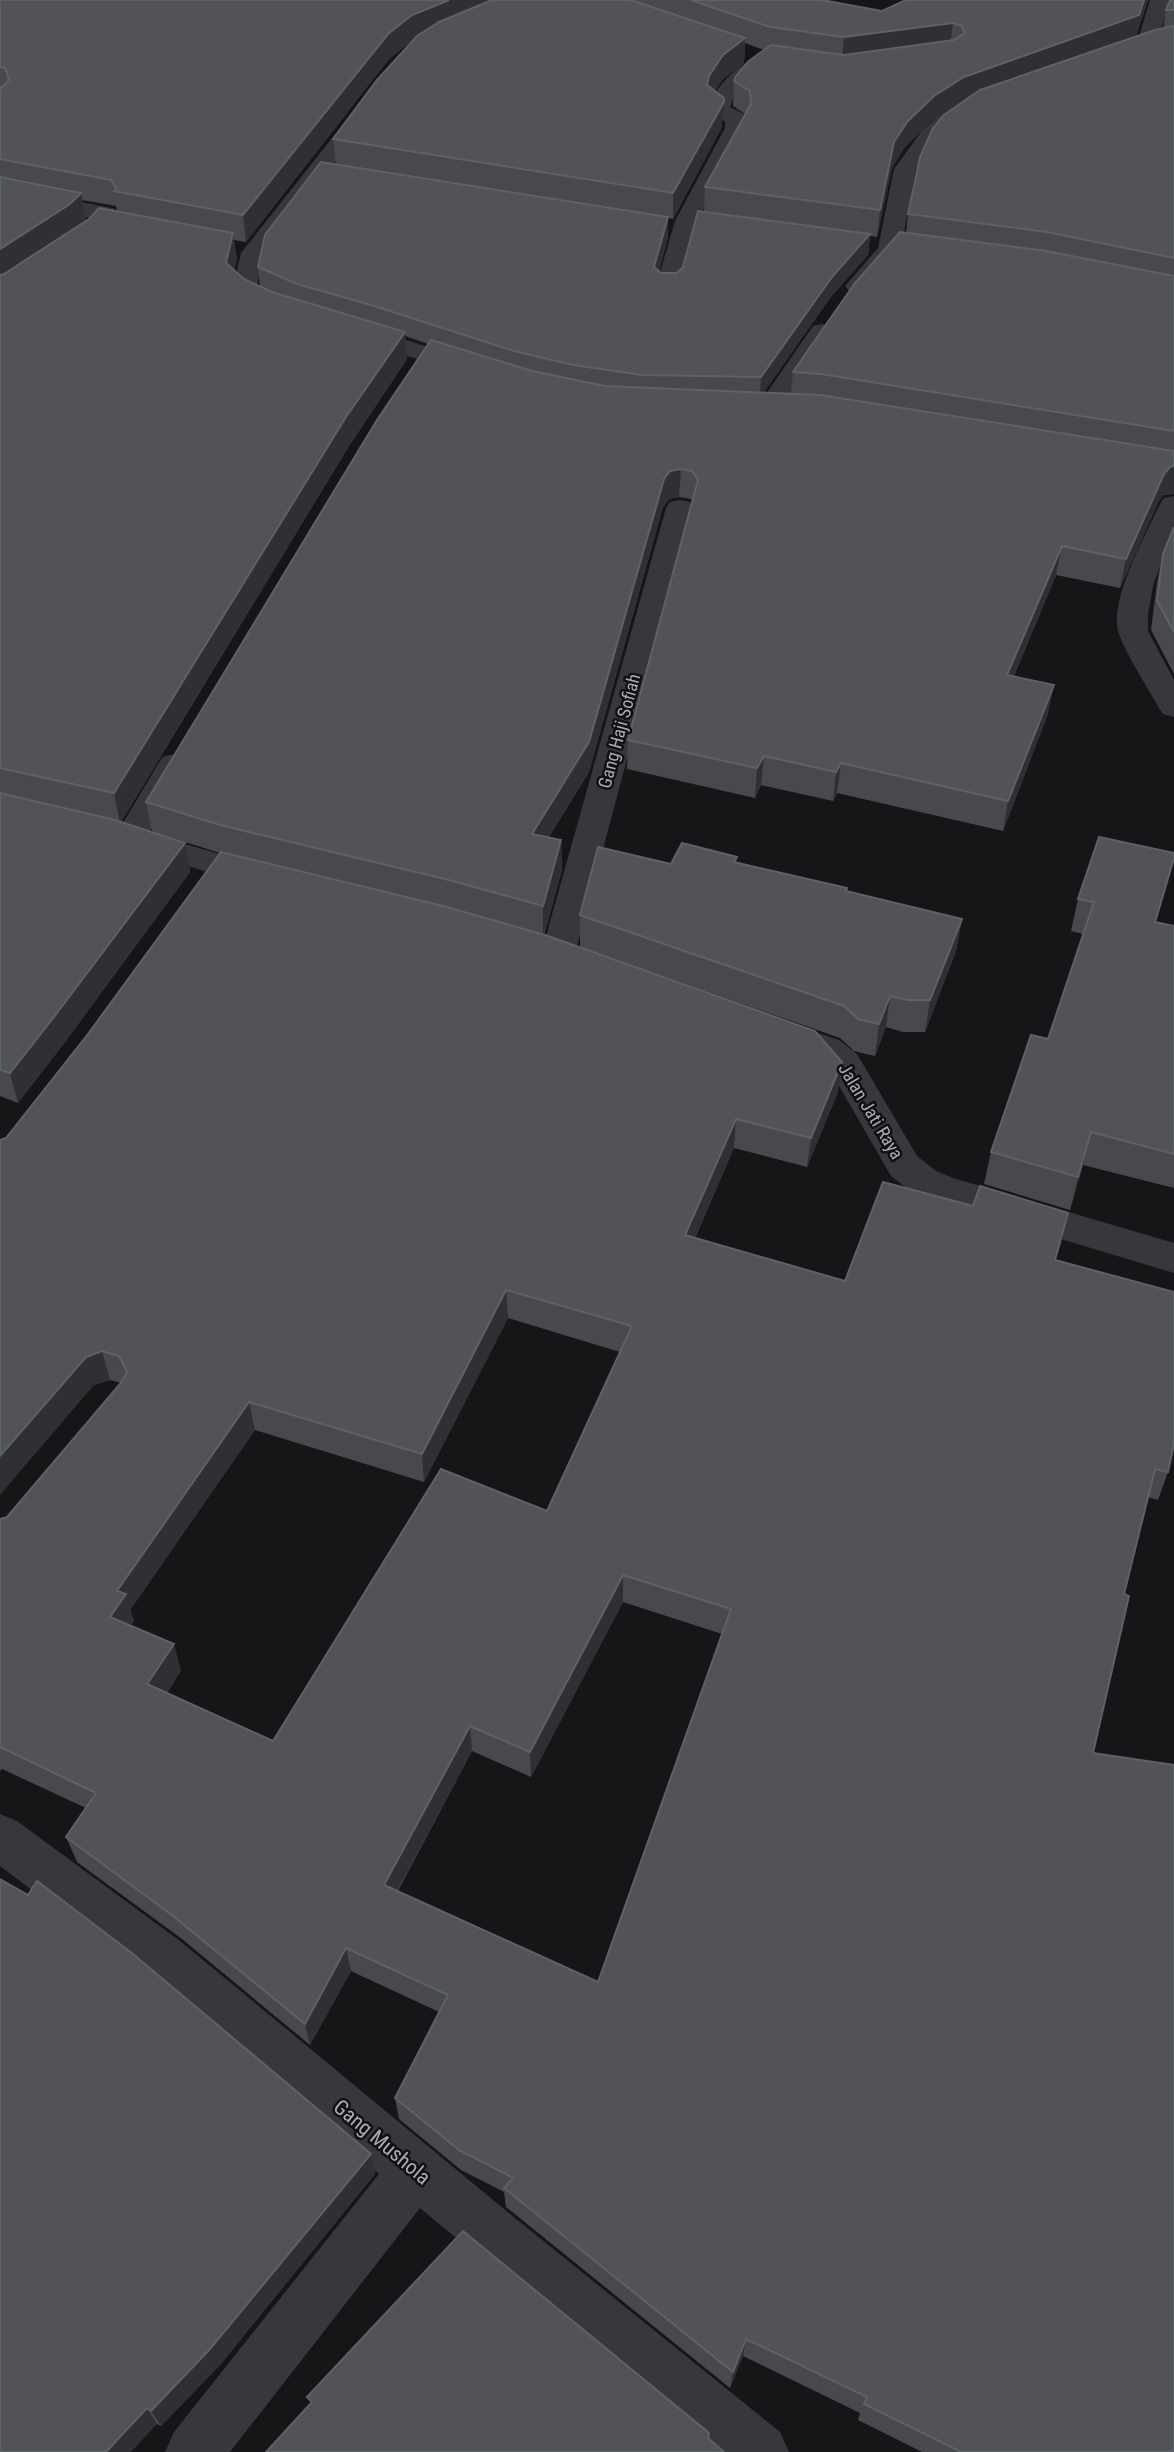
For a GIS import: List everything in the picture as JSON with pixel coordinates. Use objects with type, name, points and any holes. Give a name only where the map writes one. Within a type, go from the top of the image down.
[{"type":"street","points":[[1146,46],[1160,0]]},
{"type":"street","points":[[1124,55],[1146,46],[1174,42]]},
{"type":"street","points":[[744,53],[803,67]]},
{"type":"street","points":[[668,286],[679,226],[736,128],[736,119],[719,110],[719,102],[725,93],[765,60]]},
{"type":"street","points":[[306,317],[253,299],[244,291],[253,253],[380,91]]},
{"type":"street","points":[[770,408],[837,310],[889,248],[905,169],[929,137],[948,120],[993,101]]},
{"type":"street","points":[[316,171],[343,176]]},
{"type":"street","points":[[0,193],[107,214],[100,224],[0,294]]},
{"type":"street","points":[[100,224],[126,229]]},
{"type":"street","points":[[679,226],[767,232]]},
{"type":"street","points":[[862,245],[914,252]]},
{"type":"street","points":[[228,248],[253,253]]},
{"type":"street","points":[[337,325],[419,364],[490,375]]},
{"type":"street","points":[[1174,504],[1152,549],[1133,616],[1133,631],[1174,708]]},
{"type":"street","name":"Gang Haji Sofiah","points":[[557,955],[680,508]]},
{"type":"street","points":[[187,743],[117,835],[208,877],[294,885]]},
{"type":"street","name":"Jalan Jati Raya","points":[[762,1026],[826,1049],[844,1063],[904,1166],[923,1181],[941,1189],[1174,1258]]},
{"type":"street","name":"Gang Mushola","points":[[0,1837],[162,1958],[760,2452]]},
{"type":"street","points":[[194,2452],[416,2170]]},
{"type":"building","points":[[0,0],[449,0],[412,15],[388,34],[243,215],[114,191],[116,188],[111,180],[0,159],[0,88],[9,80],[5,68],[0,67]]},
{"type":"building","points":[[492,0],[631,0],[745,38],[723,55],[709,76],[707,85],[724,98],[724,102],[673,193],[333,139],[377,80],[417,36],[439,22]]},
{"type":"building","points":[[691,0],[822,0],[882,11],[906,0],[1144,0],[1139,15],[964,77],[934,96],[907,122],[894,142],[880,210],[705,187],[751,104],[750,91],[734,81],[736,76],[749,61],[771,45],[844,55],[954,40],[965,33],[962,26],[953,23],[844,37],[770,27]]},
{"type":"building","points":[[1170,0],[1174,0],[1174,10],[1166,10]]},
{"type":"building","points":[[1174,26],[1174,258],[1047,232],[908,214],[920,157],[933,128],[944,115],[980,90],[1155,30]]},
{"type":"building","points":[[321,162],[668,217],[654,267],[661,273],[677,273],[683,267],[698,211],[870,234],[832,277],[761,377],[642,375],[573,365],[514,351],[297,284],[258,267],[265,235]]},
{"type":"building","points":[[0,177],[81,193],[70,204],[0,249]]},
{"type":"building","points":[[99,208],[233,233],[226,263],[244,279],[272,292],[405,332],[346,417],[114,793],[0,768],[0,275],[89,219]]},
{"type":"building","points":[[900,232],[1046,251],[1174,276],[1174,431],[821,374],[793,372],[855,283]]},
{"type":"building","points":[[431,340],[532,371],[605,386],[820,395],[1174,451],[1174,466],[1164,474],[1126,559],[1062,546],[1007,675],[1054,685],[1008,801],[841,763],[836,772],[764,756],[757,768],[628,740],[698,480],[692,471],[681,469],[670,471],[664,479],[589,742],[532,834],[561,840],[543,906],[449,880],[220,825],[146,802],[377,420]]},
{"type":"building","points":[[1174,527],[1174,632],[1157,601],[1163,554]]},
{"type":"building","points":[[0,793],[115,820],[185,843],[10,1073],[0,1070]]},
{"type":"building","points":[[1099,837],[1174,853],[1155,922],[1174,926],[1174,1154],[1091,1132],[1078,1177],[991,1152],[1031,1035],[1048,1039],[1094,902],[1078,899]]},
{"type":"building","points":[[682,843],[737,857],[734,862],[847,888],[846,891],[962,919],[930,1000],[908,1000],[890,996],[879,1024],[858,1019],[844,1006],[580,915],[598,847],[671,864]]},
{"type":"building","points":[[221,852],[443,906],[545,935],[815,1031],[842,1062],[811,1138],[736,1119],[685,1235],[845,1281],[883,1182],[973,1206],[980,1186],[1068,1213],[1055,1260],[1174,1292],[1174,1444],[1168,1472],[1155,1469],[1124,1594],[1129,1596],[1093,1753],[1174,1765],[1174,2452],[961,2452],[864,2404],[867,2397],[746,2339],[733,2372],[504,2188],[513,2178],[459,2150],[395,2098],[448,1995],[346,1948],[305,2024],[173,1916],[66,1837],[96,1793],[0,1747],[0,1519],[7,1517],[120,1384],[127,1372],[119,1356],[102,1351],[86,1357],[0,1456],[0,1140],[6,1138],[88,1034]],"holes":[[[506,1290],[632,1326],[547,1511],[441,1469],[273,1741],[147,1684],[174,1644],[110,1617],[126,1594],[117,1591],[249,1402],[422,1454]],[[623,1575],[731,1609],[598,1982],[384,1885],[470,1726],[530,1752]]]},
{"type":"building","points":[[0,1879],[28,1895],[37,1881],[133,1954],[371,2154],[210,2349],[151,2411],[147,2408],[106,2452],[0,2452]]},
{"type":"building","points":[[463,2231],[709,2433],[708,2438],[724,2452],[266,2452],[312,2402],[307,2397]]}]
